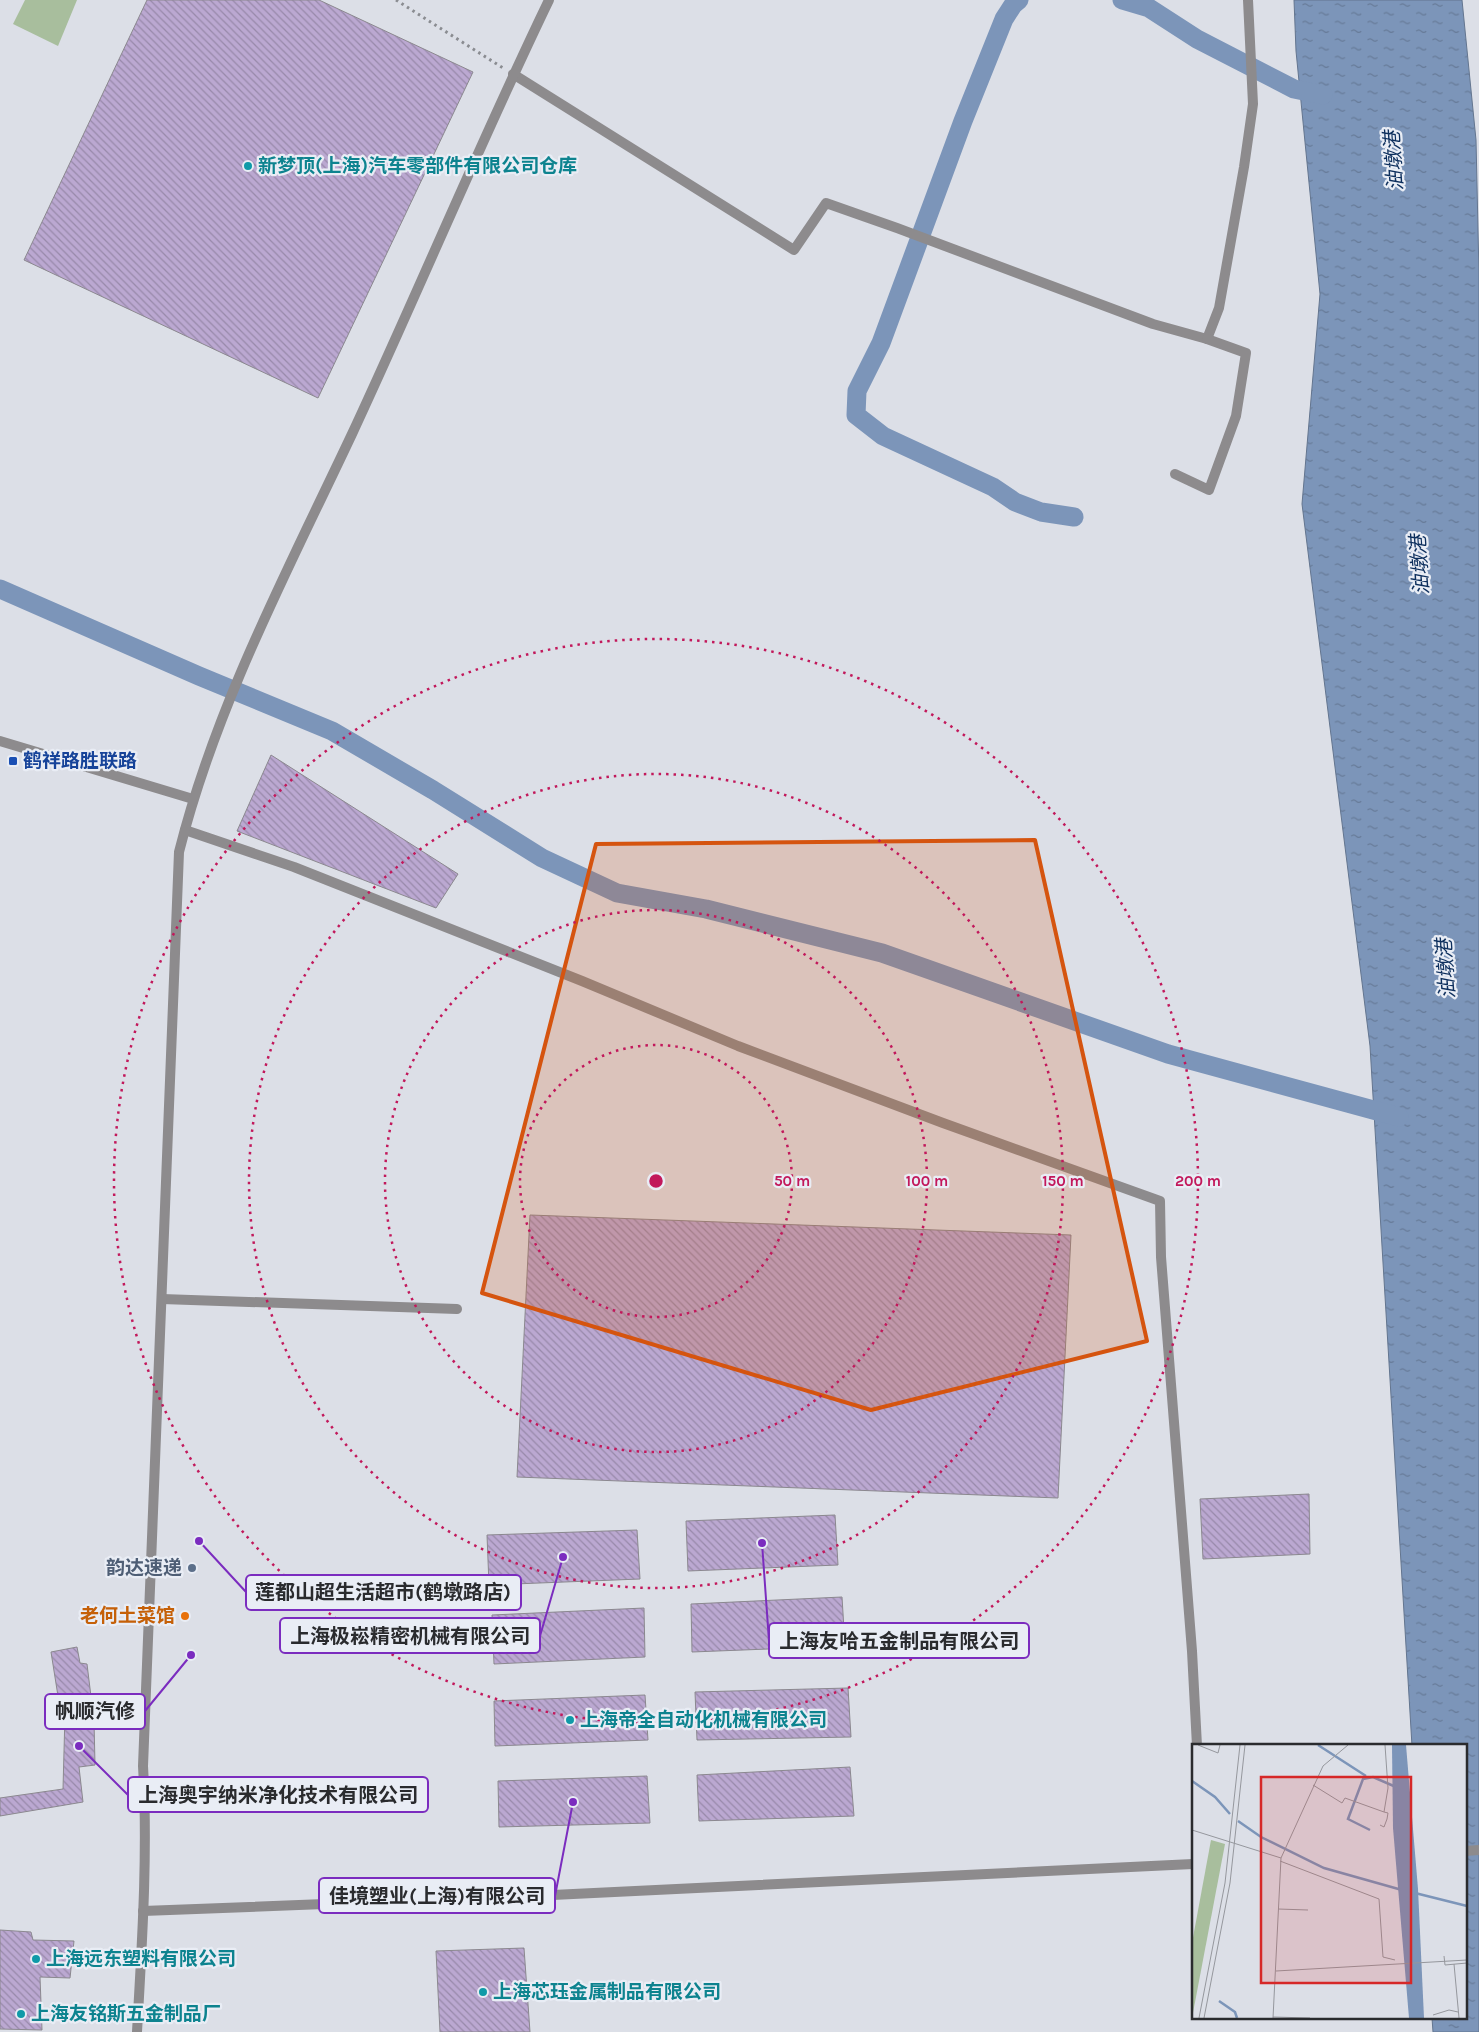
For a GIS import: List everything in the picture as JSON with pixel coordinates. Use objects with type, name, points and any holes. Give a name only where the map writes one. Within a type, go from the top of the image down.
[{"type":"street","points":[[137,2032],[143,1911],[145,1798],[143,1766],[179,852],[193,799],[248,655],[353,431],[513,74],[549,0]]},
{"type":"street","points":[[1207,339],[1219,308],[1253,104],[1248,0]]},
{"type":"street","points":[[513,74],[794,250],[826,203],[1153,324],[1207,339],[1246,353],[1236,416],[1209,490],[1175,474]]},
{"type":"street","points":[[0,741],[193,799]]},
{"type":"street","points":[[185,830],[303,871],[582,981],[738,1046],[943,1123],[1160,1201],[1161,1257],[1192,1651],[1197,1744]]},
{"type":"street","points":[[162,1299],[457,1309]]},
{"type":"street","points":[[1466,1851],[1479,1850]]},
{"type":"street","points":[[143,1911],[1192,1864]]},
{"type":"path","points":[[396,0],[513,74]]},
{"type":"highlighted area","points":[[1035,840],[1147,1341],[871,1410],[482,1293],[596,844]]},
{"type":"green space","points":[[25,0],[77,0],[58,46],[13,24]]},
{"type":"water","name":"油墩港","points":[[1294,0],[1462,0],[1476,140],[1479,274],[1479,2032],[1433,2032],[1432,2020],[1466,2020],[1466,1744],[1412,1744],[1370,1046],[1302,504],[1320,294],[1296,51]]},
{"type":"building","name":"新梦顶(上海)汽车零部件有限公司仓库","points":[[147,0],[319,0],[473,72],[318,398],[24,260]]},
{"type":"building","points":[[271,755],[458,874],[436,908],[237,831]]},
{"type":"building","points":[[530,1215],[1071,1235],[1058,1498],[517,1477]]},
{"type":"building","points":[[1309,1494],[1310,1554],[1203,1559],[1200,1499]]},
{"type":"building","points":[[835,1515],[838,1565],[688,1571],[686,1521]]},
{"type":"building","points":[[637,1530],[640,1579],[489,1585],[487,1535]]},
{"type":"building","points":[[842,1597],[845,1646],[692,1652],[691,1604]]},
{"type":"building","points":[[644,1608],[645,1657],[494,1664],[492,1615]]},
{"type":"building","points":[[77,1647],[80,1663],[87,1664],[94,1721],[95,1765],[79,1767],[83,1802],[0,1816],[0,1798],[63,1789],[65,1714],[61,1715],[51,1652]]},
{"type":"building","points":[[848,1688],[851,1737],[697,1740],[695,1692]]},
{"type":"building","name":"上海帝全自动化机械有限公司","points":[[645,1695],[648,1740],[495,1746],[494,1701]]},
{"type":"building","points":[[850,1767],[854,1816],[699,1821],[697,1775]]},
{"type":"building","points":[[647,1776],[650,1823],[499,1827],[498,1781]]},
{"type":"building","points":[[0,1930],[31,1932],[33,1940],[74,1941],[70,1978],[40,1977],[42,2030],[0,2029]]},
{"type":"building","name":"上海芯珏金属制品有限公司","points":[[524,1948],[530,2032],[440,2032],[436,1951]]},
{"type":"waterway","points":[[1019,0],[1013,5],[1004,19],[963,121],[881,343],[857,391],[856,415],[883,436],[993,487],[1015,502],[1041,512],[1074,517]]},
{"type":"waterway","points":[[1122,0],[1149,8],[1197,39],[1294,89],[1323,95]]},
{"type":"waterway","points":[[0,589],[199,676],[332,731],[433,790],[542,858],[617,893],[706,909],[882,953],[1168,1054],[1399,1117]]},
{"type":"place","name":"新梦顶(上海)汽车零部件有限公司仓库","points":[[248,166]]},
{"type":"place","name":"鹤祥路胜联路","points":[[13,761]]},
{"type":"place","name":"莲都山超生活超市(鹤墩路店)","points":[[199,1541]]},
{"type":"place","name":"上海友哈五金制品有限公司","points":[[762,1543]]},
{"type":"place","name":"上海极崧精密机械有限公司","points":[[563,1557]]},
{"type":"place","name":"韵达速递","points":[[192,1568]]},
{"type":"place","name":"老何土菜馆","points":[[185,1616]]},
{"type":"place","name":"帆顺汽修","points":[[191,1655]]},
{"type":"place","name":"上海帝全自动化机械有限公司","points":[[570,1720]]},
{"type":"place","name":"上海奥宇纳米净化技术有限公司","points":[[79,1746]]},
{"type":"place","name":"佳境塑业(上海)有限公司","points":[[573,1802]]},
{"type":"place","name":"上海远东塑料有限公司","points":[[36,1959]]},
{"type":"place","name":"上海芯珏金属制品有限公司","points":[[483,1992]]},
{"type":"place","name":"上海友铭斯五金制品厂","points":[[21,2014]]}]
